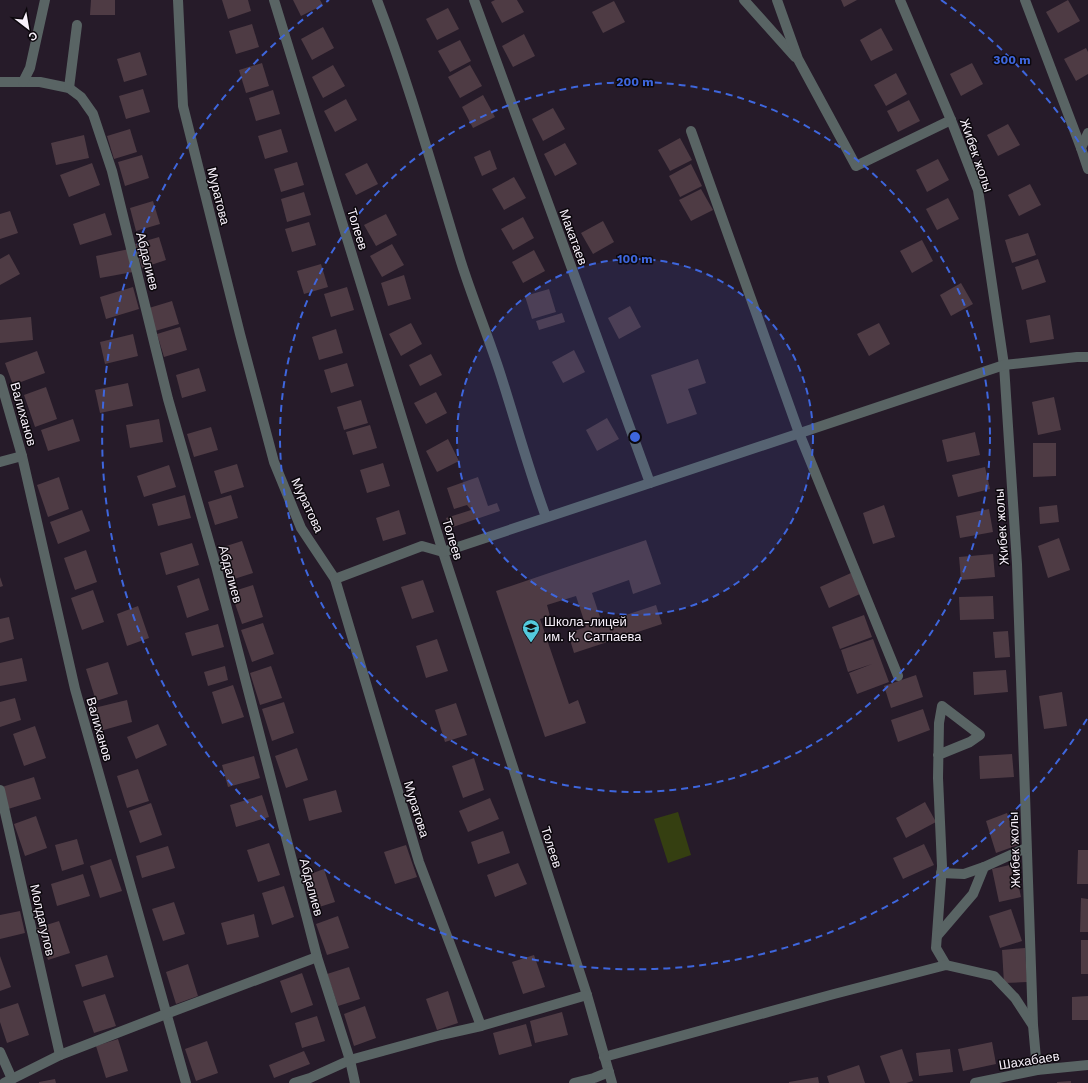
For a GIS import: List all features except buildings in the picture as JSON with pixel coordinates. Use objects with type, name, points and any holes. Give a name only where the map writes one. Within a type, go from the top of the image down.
[{"type":"street","points":[[23,82],[30,68],[45,0]]},
{"type":"street","name":"Муратова","points":[[178,0],[183,106],[240,334],[274,462],[301,528],[335,579],[419,862],[481,1026]]},
{"type":"street","name":"Толеев","points":[[274,0],[443,552],[587,996],[612,1083]]},
{"type":"street","points":[[377,0],[431,158],[462,264],[501,375],[530,473],[546,517]]},
{"type":"street","name":"Макатаев","points":[[474,0],[650,483]]},
{"type":"street","points":[[744,0],[798,60]]},
{"type":"street","points":[[778,0],[798,60],[856,166],[951,120]]},
{"type":"street","name":"Жибек жолы","points":[[900,0],[951,120],[978,190],[1004,366],[1017,564],[1026,848],[1033,1025],[1037,1070]]},
{"type":"street","points":[[1025,0],[1088,169]]},
{"type":"street","points":[[0,82],[40,82],[69,88],[77,25]]},
{"type":"street","name":"Абдалиев","points":[[69,88],[81,97],[93,114],[112,171],[168,399],[216,566],[317,957],[350,1060],[355,1083]]},
{"type":"street","points":[[691,131],[799,433],[898,676]]},
{"type":"street","points":[[1081,148],[1088,133]]},
{"type":"street","points":[[335,579],[422,546],[443,552],[1004,366],[1088,357]]},
{"type":"street","name":"Валиханов","points":[[0,379],[22,456],[75,689],[186,1083]]},
{"type":"street","points":[[0,462],[22,456]]},
{"type":"street","points":[[938,754],[970,742],[980,735],[942,706],[939,723],[938,754],[941,873],[936,948],[946,965]]},
{"type":"street","name":"Молдагулов","points":[[0,790],[60,1055]]},
{"type":"street","points":[[941,873],[964,874],[984,867],[1026,848]]},
{"type":"street","points":[[937,936],[973,894],[984,867]]},
{"type":"street","points":[[0,1052],[8,1081],[60,1055],[317,957]]},
{"type":"street","points":[[604,1057],[946,965],[994,976],[1015,998],[1033,1025]]},
{"type":"street","points":[[294,1083],[310,1078],[350,1060],[481,1026],[587,996]]},
{"type":"street","name":"Шахабаев","points":[[975,1083],[1016,1078],[1037,1070],[1088,1065]]},
{"type":"street","points":[[574,1083],[594,1078],[609,1072]]},
{"type":"green space","points":[[678,812],[691,855],[668,863],[654,819]]},
{"type":"place","name":"Школа-лицей им. К. Сатпаева","points":[[531,643]]}]
